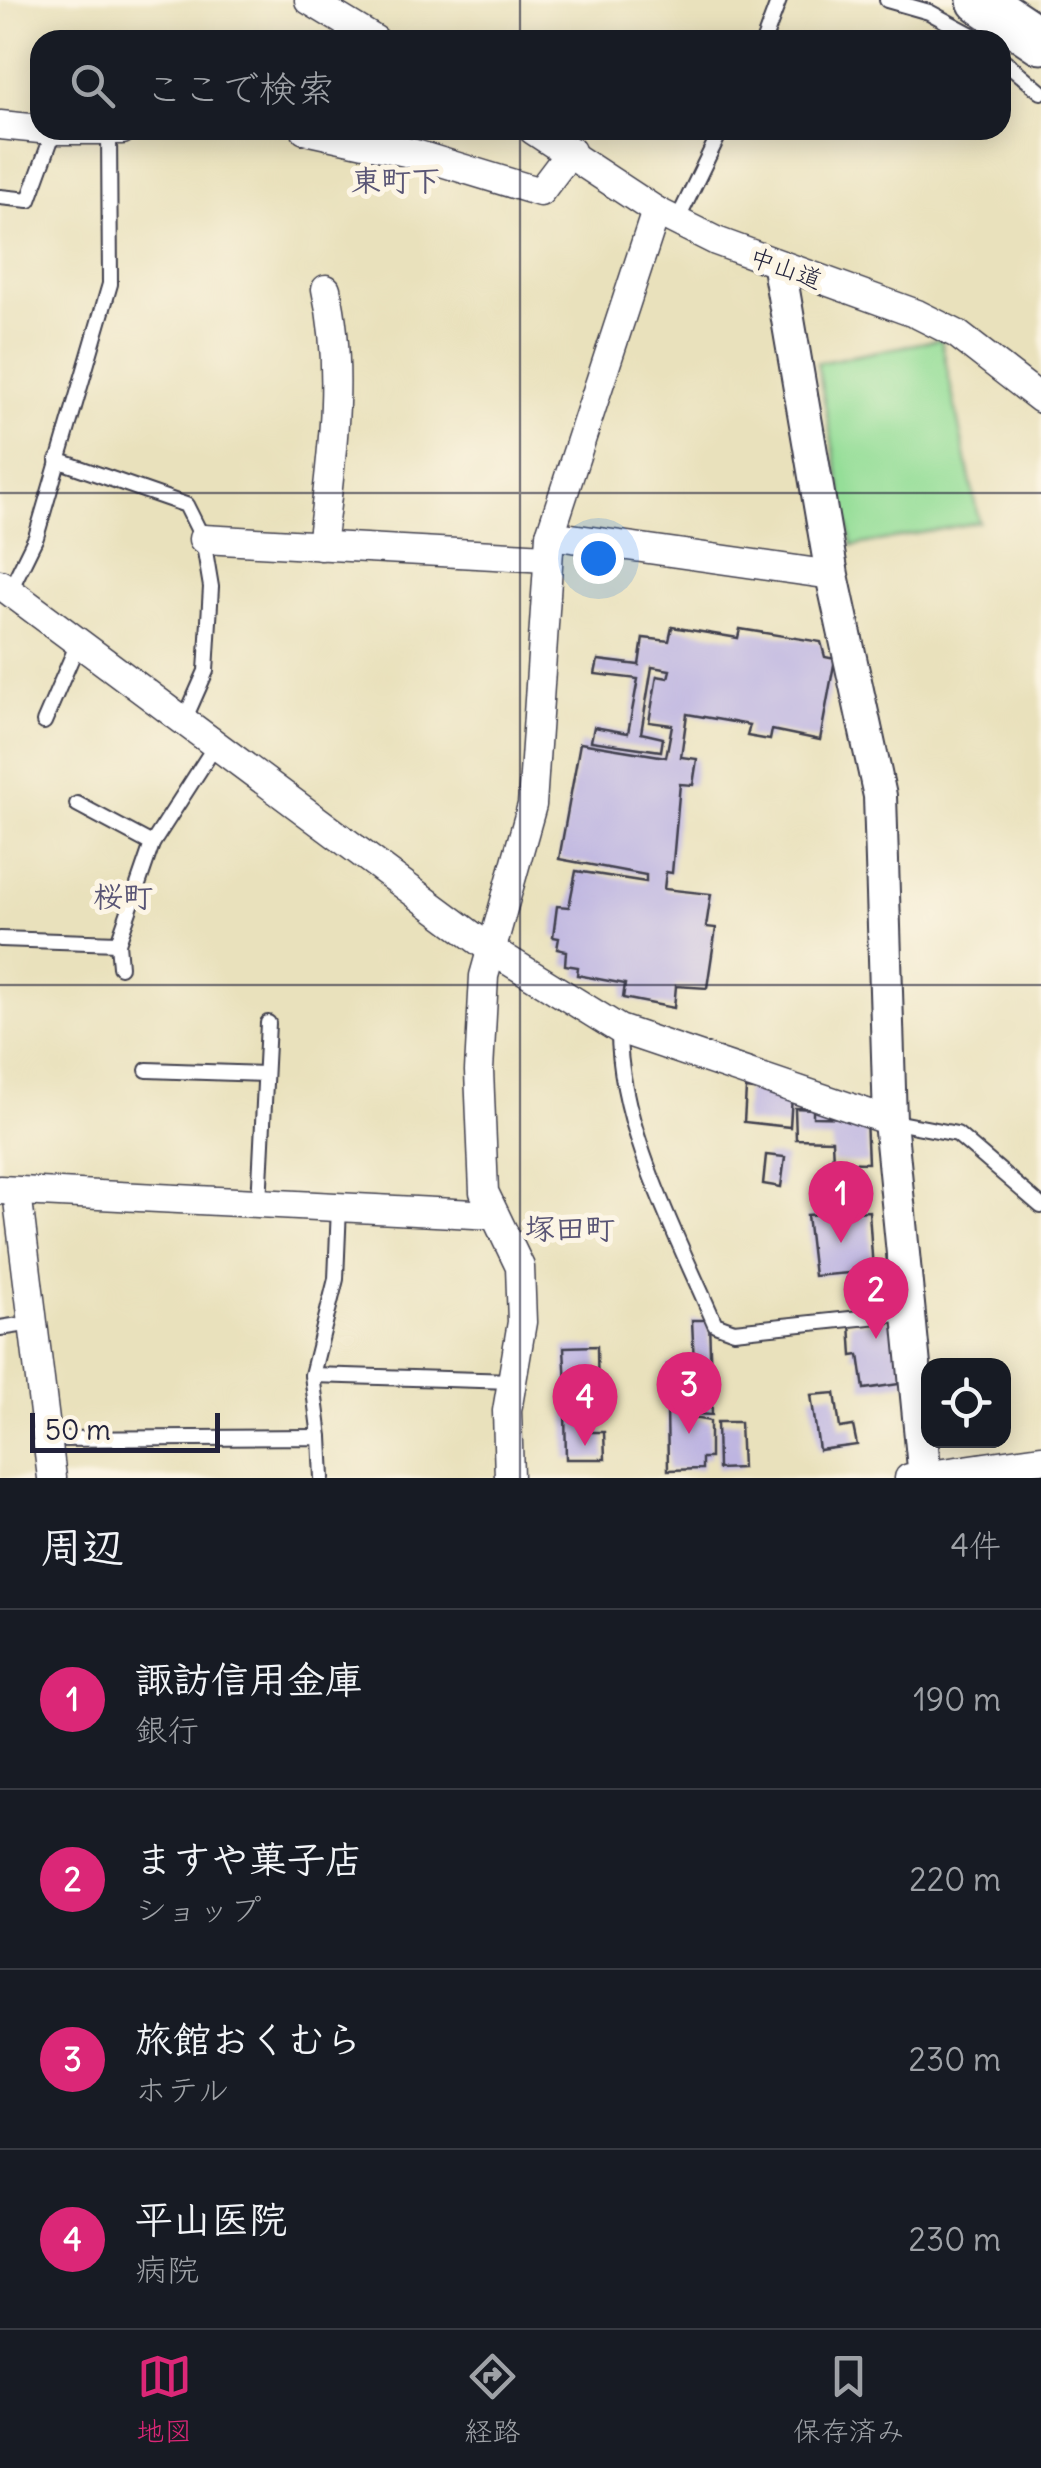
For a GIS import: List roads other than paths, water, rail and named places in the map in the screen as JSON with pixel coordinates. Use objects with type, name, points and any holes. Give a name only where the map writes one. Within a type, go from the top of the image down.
[{"type":"highway","points":[[980,0],[1041,41]]},
{"type":"street","points":[[309,0],[358,30]]},
{"type":"street","points":[[0,125],[30,128]]},
{"type":"street","points":[[351,140],[416,154],[540,192],[571,151]]},
{"type":"street","name":"中山道","points":[[551,140],[667,216],[779,267],[917,314],[957,334],[1041,399]]},
{"type":"street","points":[[509,1478],[507,1412],[522,1322],[520,1268],[484,1192],[479,1071],[490,949],[532,805],[548,546],[667,216]]},
{"type":"street","points":[[779,267],[832,575],[880,796],[890,1121],[920,1477],[1041,1459]]},
{"type":"street","points":[[321,546],[333,450],[333,320],[326,289]]},
{"type":"street","points":[[203,539],[321,546],[548,546],[832,575]]},
{"type":"street","points":[[5,587],[490,949],[619,1030],[890,1121]]},
{"type":"street","points":[[52,1478],[33,1323],[8,1192],[494,1214]]},
{"type":"lane","points":[[768,30],[779,0]]},
{"type":"lane","points":[[887,0],[929,12],[962,30]]},
{"type":"lane","points":[[1011,66],[1041,92]]},
{"type":"lane","points":[[0,197],[29,200],[51,140]]},
{"type":"lane","points":[[5,587],[36,537],[110,284],[109,140]]},
{"type":"lane","points":[[667,216],[716,140]]},
{"type":"lane","points":[[58,460],[186,504],[203,539],[211,587],[206,671],[183,723]]},
{"type":"lane","points":[[44,722],[78,643]]},
{"type":"lane","points":[[120,967],[118,944],[152,844],[214,746]]},
{"type":"lane","points":[[78,804],[152,844]]},
{"type":"lane","points":[[0,939],[118,944]]},
{"type":"lane","points":[[259,1204],[268,1023]]},
{"type":"lane","points":[[619,1030],[618,1070],[659,1192],[715,1324],[734,1331],[908,1313]]},
{"type":"lane","points":[[146,1070],[265,1074]]},
{"type":"lane","points":[[890,1121],[957,1134],[1041,1206]]},
{"type":"lane","points":[[322,1478],[312,1375],[336,1279],[339,1207]]},
{"type":"lane","points":[[0,1328],[33,1323]]},
{"type":"lane","points":[[312,1375],[514,1380]]},
{"type":"lane","points":[[47,1440],[320,1437]]},
{"type":"place","name":"諏訪信用金庫","points":[[841,1243]]},
{"type":"place","name":"ますや菓子店","points":[[876,1339]]},
{"type":"place","name":"旅館おくむら","points":[[689,1434]]},
{"type":"place","name":"平山医院","points":[[585,1446]]},
{"type":"district","name":"東町下","points":[[396,180]]},
{"type":"district","name":"桜町","points":[[123,896]]},
{"type":"district","name":"塚田町","points":[[570,1228]]}]
